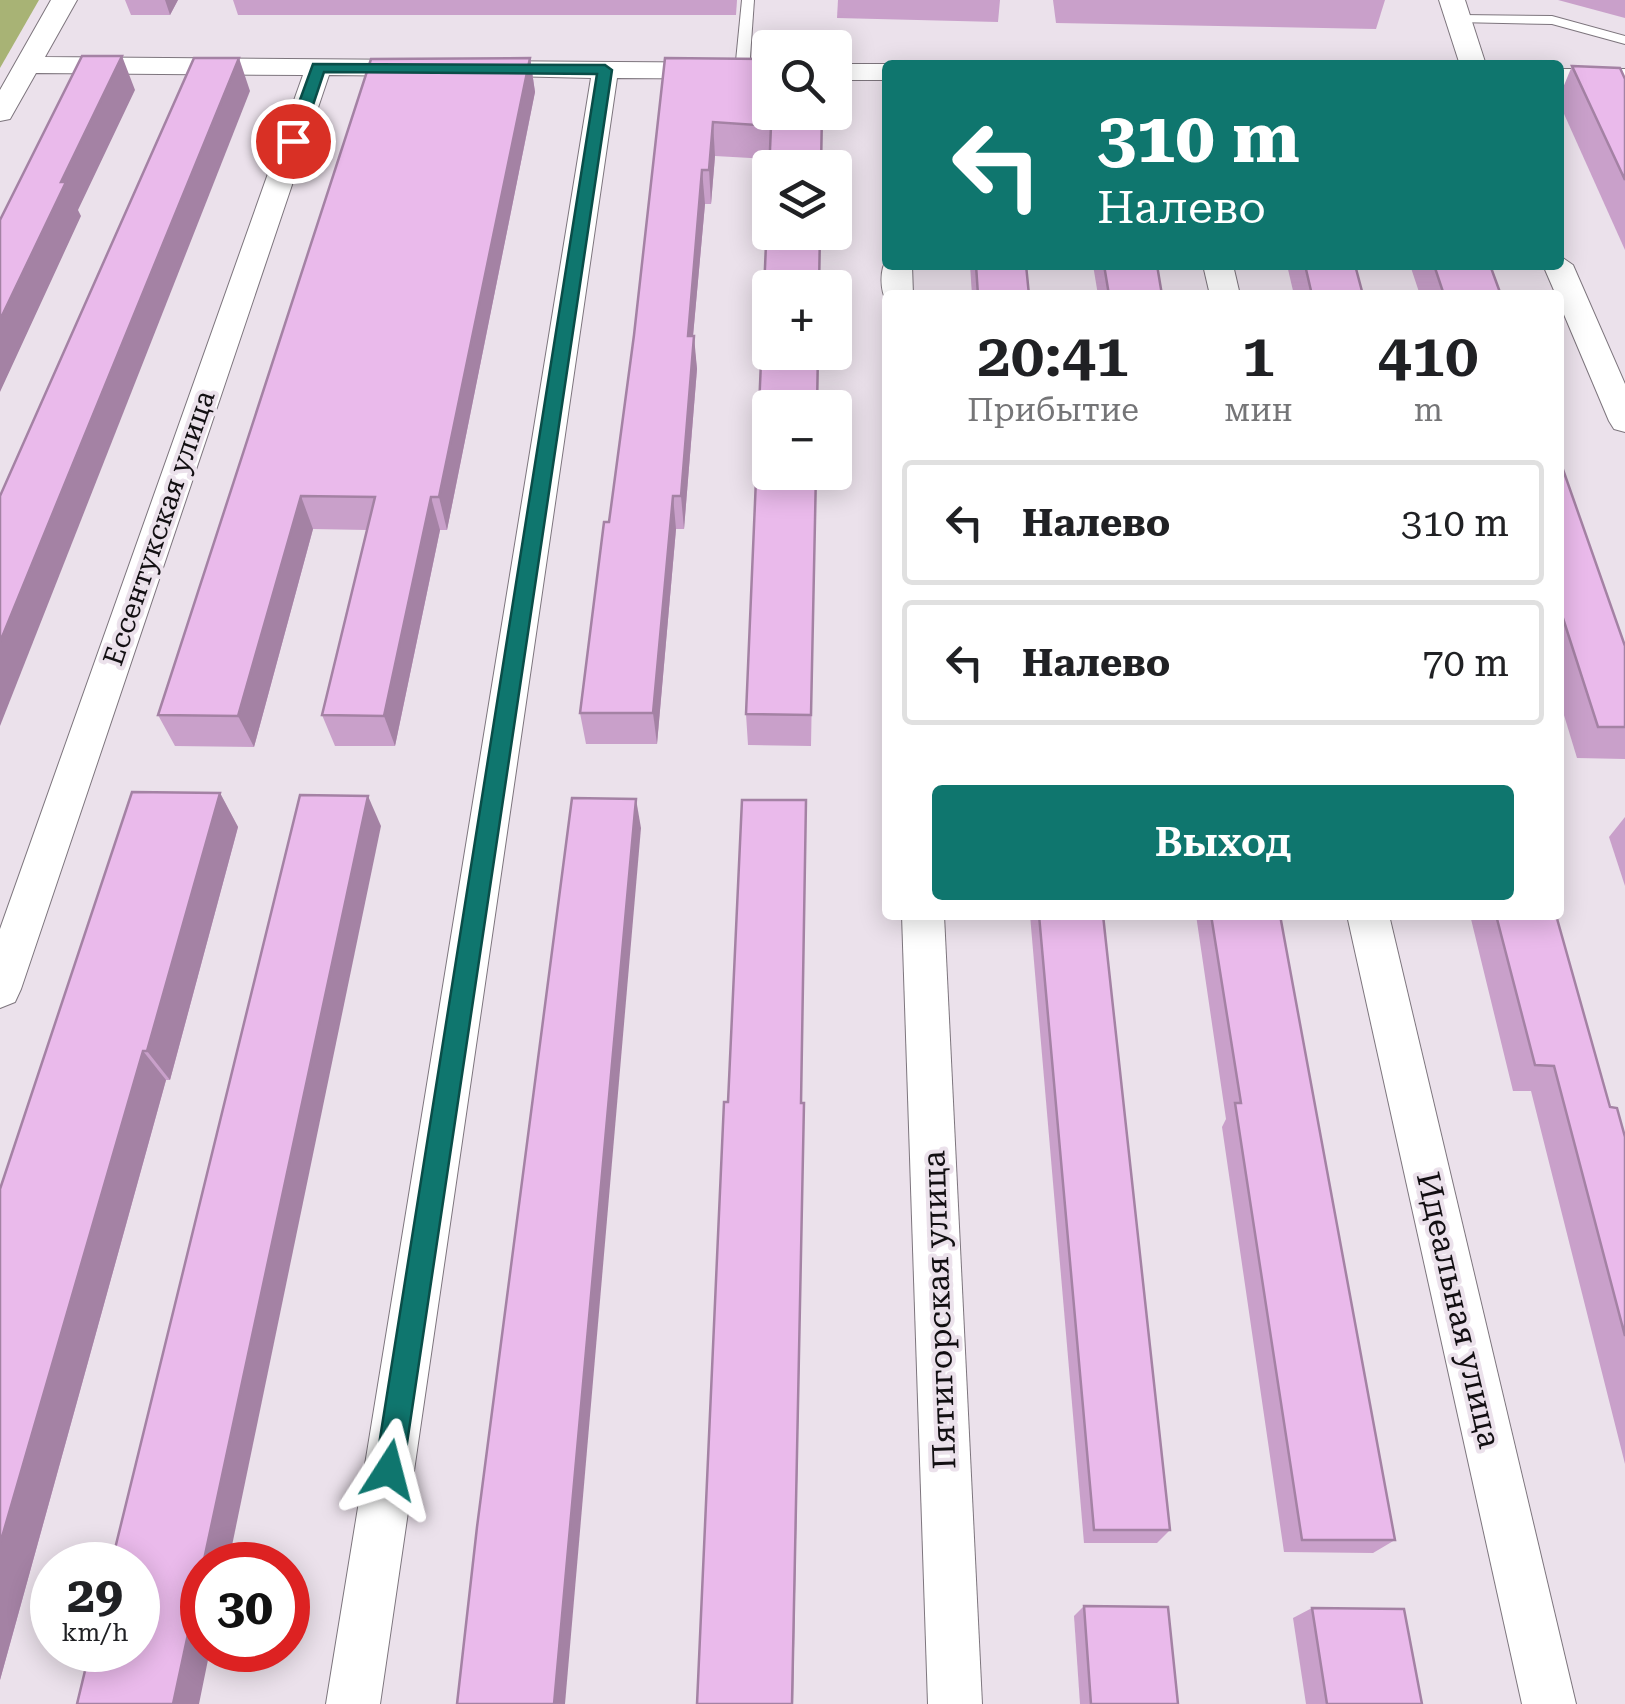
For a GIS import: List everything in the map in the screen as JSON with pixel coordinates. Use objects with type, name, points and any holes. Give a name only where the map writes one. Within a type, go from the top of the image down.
[{"type":"street","points":[[0,113],[64,0]]},
{"type":"street","points":[[1456,9],[1471,60]]},
{"type":"street","points":[[27,65],[752,71]]},
{"type":"street","name":"Ессентукская улица","points":[[0,990],[318,68]]},
{"type":"street","points":[[353,1704],[605,70]]},
{"type":"street","points":[[852,72],[882,72]]},
{"type":"street","points":[[1564,77],[1625,77]]},
{"type":"street","points":[[1560,270],[1625,420]]},
{"type":"street","name":"Пятигорская улица","points":[[924,920],[955,1704]]},
{"type":"street","name":"Идеальная улица","points":[[1369,920],[1550,1704]]},
{"type":"lane","points":[[742,71],[748,0]]},
{"type":"lane","points":[[1456,9],[1552,20],[1625,40]]},
{"type":"green space","points":[[0,0],[39,0],[0,68]]},
{"type":"building","points":[[82,56],[122,56],[0,320],[0,220]]},
{"type":"building","points":[[194,58],[239,58],[0,642],[0,496]]},
{"type":"building","points":[[530,58],[439,497],[431,497],[384,716],[322,715],[375,497],[301,496],[238,716],[158,715],[371,59]]},
{"type":"building","points":[[665,58],[752,59],[752,125],[713,122],[709,170],[702,170],[688,336],[694,336],[681,496],[673,496],[653,713],[580,713],[604,522],[609,522]]},
{"type":"building","points":[[1572,66],[1620,68],[1625,79],[1625,180]]},
{"type":"building","points":[[771,130],[822,130],[821,150],[770,150]]},
{"type":"building","points":[[766,250],[820,250],[819,270],[765,270]]},
{"type":"building","points":[[976,270],[1026,270],[1028,290],[978,290]]},
{"type":"building","points":[[1105,270],[1158,270],[1161,290],[1108,290]]},
{"type":"building","points":[[1306,270],[1356,270],[1362,290],[1311,290]]},
{"type":"building","points":[[1436,270],[1492,270],[1499,290],[1442,290]]},
{"type":"building","points":[[761,370],[818,370],[817,390],[760,390]]},
{"type":"building","points":[[1564,472],[1625,646],[1625,727],[1598,727],[1564,621]]},
{"type":"building","points":[[756,490],[816,490],[811,715],[746,714]]},
{"type":"building","points":[[132,792],[220,793],[0,1544],[0,1189]]},
{"type":"building","points":[[300,795],[368,796],[208,1542],[180,1542],[180,1671],[173,1704],[77,1704],[85,1672],[160,1672],[160,1542],[117,1542]]},
{"type":"building","points":[[572,798],[636,799],[554,1704],[457,1704],[477,1527]]},
{"type":"building","points":[[742,800],[806,800],[792,1704],[697,1704]]},
{"type":"building","points":[[1039,920],[1104,920],[1170,1530],[1094,1530]]},
{"type":"building","points":[[1212,920],[1281,920],[1395,1540],[1302,1540],[1235,1103],[1241,1103]]},
{"type":"building","points":[[1497,920],[1557,920],[1610,1107],[1617,1108],[1625,1137],[1625,1336],[1554,1066],[1535,1065]]},
{"type":"building","points":[[1084,1606],[1168,1607],[1178,1704],[1091,1704]]},
{"type":"building","points":[[1312,1608],[1404,1609],[1422,1704],[1327,1704]]},
{"type":"route","points":[[293,141],[318,68],[605,70],[389,1470]]}]
